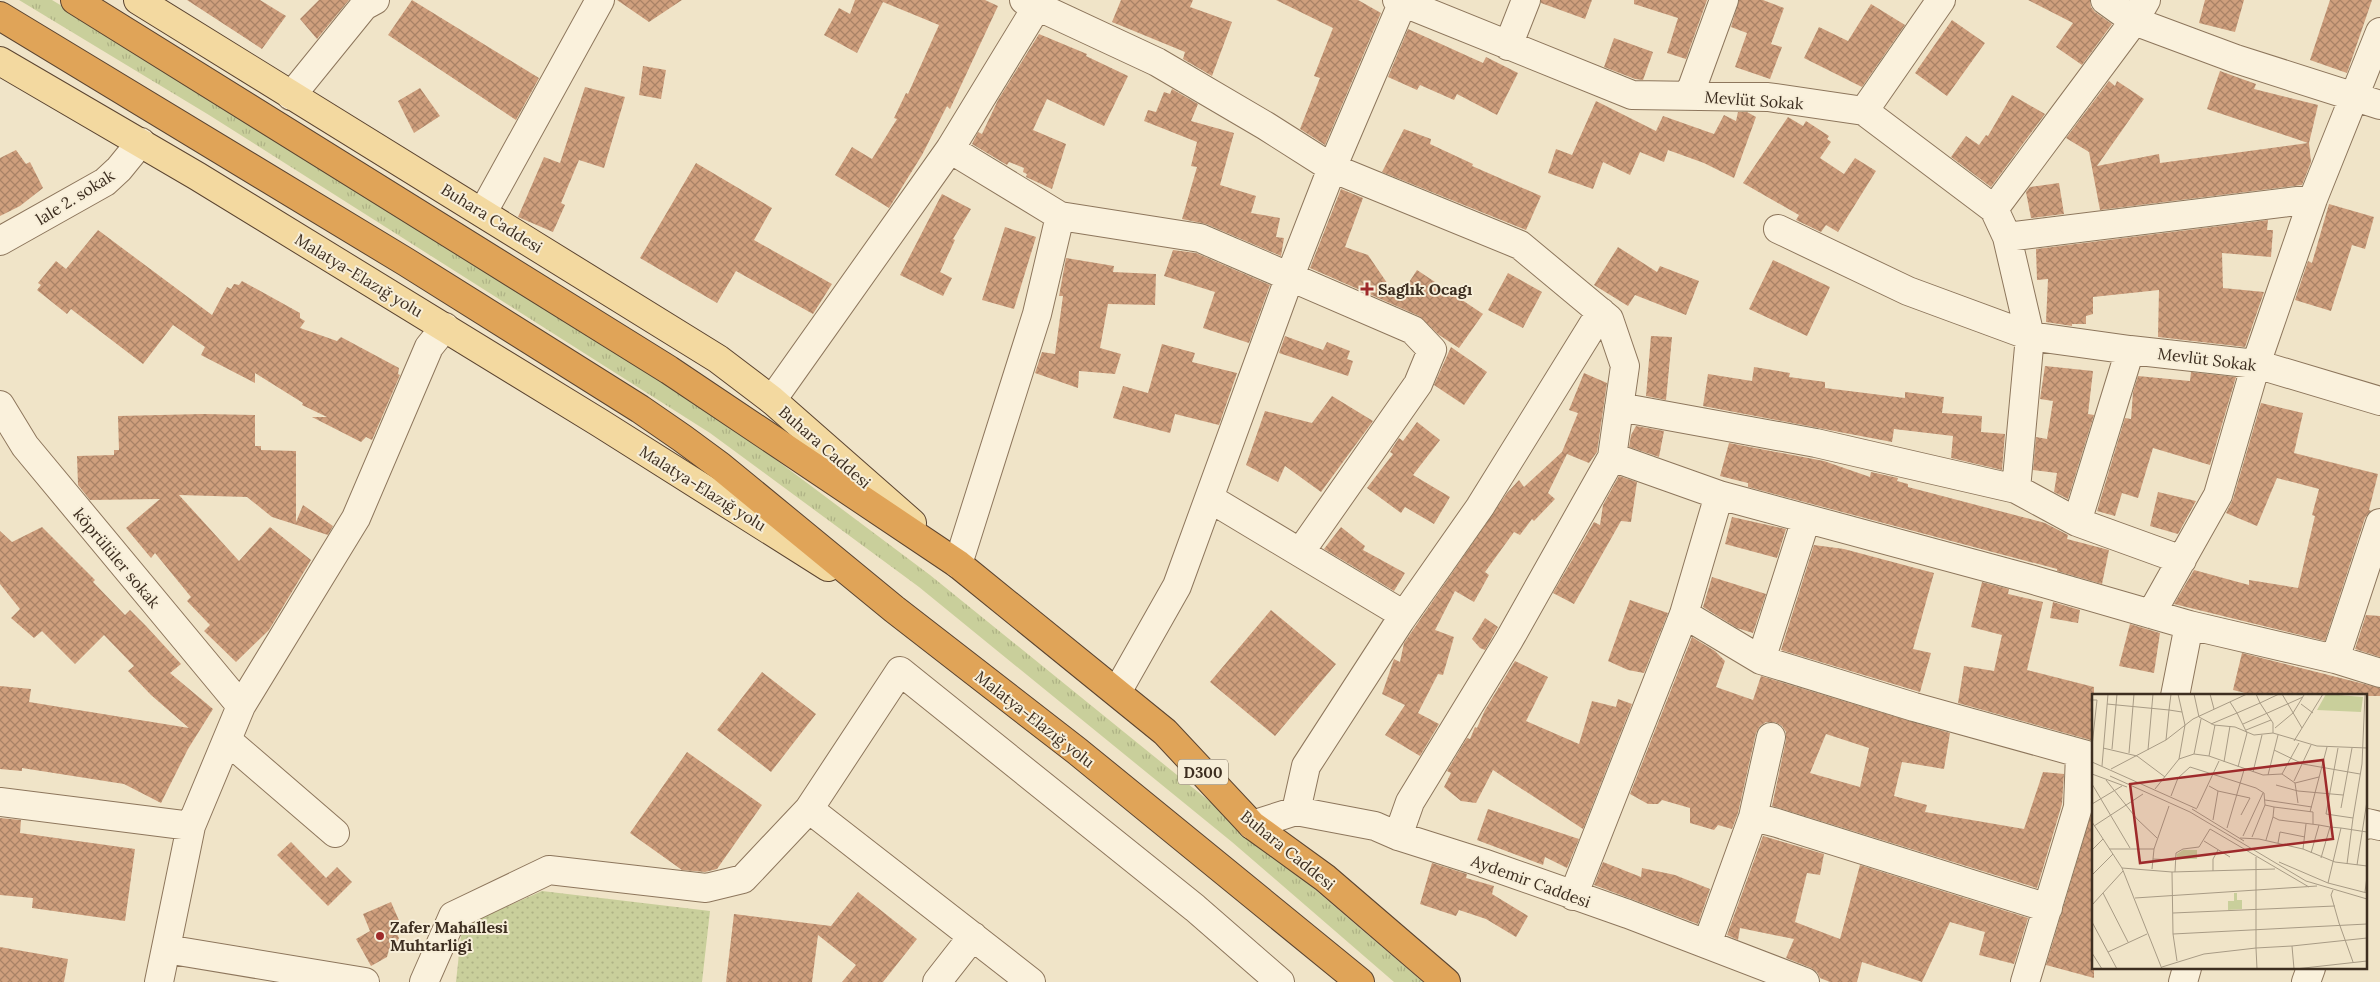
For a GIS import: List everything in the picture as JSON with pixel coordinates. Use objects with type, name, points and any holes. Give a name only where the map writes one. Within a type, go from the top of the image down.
[{"type":"highway","points":[[75,0],[717,400],[958,564]]},
{"type":"highway","points":[[0,16],[406,262],[640,409],[720,466],[894,609]]},
{"type":"highway","name":"Buhara Caddesi","points":[[958,564],[1165,732],[1252,825],[1325,878],[1446,982]]},
{"type":"highway","name":"Malatya-Elazığ yolu","points":[[894,609],[1078,751],[1360,982]]},
{"type":"main road","name":"Buhara Caddesi","points":[[138,0],[718,359],[772,400],[958,564]]},
{"type":"main road","name":"Malatya-Elazığ yolu","points":[[0,61],[141,142],[445,327],[894,609]]},
{"type":"street","points":[[291,96],[364,6],[375,0]]},
{"type":"street","points":[[482,212],[600,0]]},
{"type":"street","points":[[1508,46],[1526,0]]},
{"type":"street","points":[[1689,96],[1724,0]]},
{"type":"street","points":[[1864,111],[1941,0]]},
{"type":"street","points":[[2105,0],[2140,11],[2236,59],[2380,105]]},
{"type":"street","points":[[772,400],[950,149],[1034,2],[1157,62],[1266,126],[1332,168],[1520,245],[1609,319],[1625,366],[1612,457],[1509,640],[1410,802],[1398,836]]},
{"type":"street","points":[[1117,692],[1177,586],[1290,276],[1399,2]]},
{"type":"street","name":"Mevlüt Sokak","points":[[1399,2],[1632,95],[1768,97],[1864,111],[1994,209],[2006,237],[2030,336],[2016,489]]},
{"type":"street","points":[[1994,209],[2140,11]]},
{"type":"street","points":[[2151,614],[2218,495],[2256,364],[2313,199],[2380,32]]},
{"type":"street","name":"lale 2. sokak","points":[[0,241],[105,182],[141,142]]},
{"type":"street","points":[[950,149],[1060,216],[1200,238],[1413,330],[1432,350],[1418,384],[1301,551]]},
{"type":"street","points":[[2006,237],[2313,199]]},
{"type":"street","points":[[958,564],[1037,314],[1060,216]]},
{"type":"street","points":[[1778,230],[1908,291],[2030,336]]},
{"type":"street","points":[[1296,811],[1306,766],[1404,615],[1480,507],[1601,312]]},
{"type":"street","points":[[159,982],[191,826],[241,706],[356,518],[429,347],[445,327]]},
{"type":"street","name":"Mevlüt Sokak","points":[[2030,336],[2130,350],[2256,364],[2380,401]]},
{"type":"street","points":[[2077,522],[2130,350]]},
{"type":"street","name":"köprülüler sokak","points":[[0,405],[24,446],[241,706]]},
{"type":"street","points":[[1619,407],[1816,443],[2016,489],[2077,522],[2182,560]]},
{"type":"street","points":[[1612,457],[1719,495],[2189,625],[2335,659],[2380,673]]},
{"type":"street","points":[[1574,896],[1684,614],[1719,495]]},
{"type":"street","points":[[1209,498],[1301,551],[1404,615]]},
{"type":"street","points":[[1761,660],[1806,519]]},
{"type":"street","points":[[2335,659],[2380,523]]},
{"type":"street","points":[[1684,614],[1761,660],[1914,707],[2087,755],[2078,808],[2025,982]]},
{"type":"street","points":[[2175,694],[2189,625]]},
{"type":"street","points":[[424,982],[453,916],[549,870],[706,888],[743,879],[809,809],[900,671],[1195,908],[1280,982]]},
{"type":"street","points":[[1707,944],[1752,817],[1771,737]]},
{"type":"street","points":[[227,740],[335,833]]},
{"type":"street","points":[[0,802],[191,826]]},
{"type":"street","points":[[809,809],[1031,982]]},
{"type":"street","name":"Aydemir Caddesi","points":[[1252,825],[1296,811],[1375,826],[1398,836],[1483,863],[1707,944],[1805,982]]},
{"type":"street","points":[[1752,817],[1776,822],[2048,908]]},
{"type":"street","points":[[937,982],[973,936]]},
{"type":"street","points":[[166,949],[366,982]]},
{"type":"street","points":[[2306,982],[2310,970]]},
{"type":"green space","points":[[19,0],[52,0],[221,102],[723,420],[930,575],[1245,830],[1423,982],[1394,982],[1232,842],[919,587],[710,433],[209,115]]},
{"type":"green space","points":[[542,891],[710,911],[702,982],[456,982],[462,926]]},
{"type":"building","points":[[187,0],[260,0],[286,16],[262,49]]},
{"type":"building","points":[[319,0],[349,0],[317,39],[300,19]]},
{"type":"building","points":[[412,0],[539,78],[516,120],[388,35]]},
{"type":"building","points":[[617,0],[682,0],[649,22]]},
{"type":"building","points":[[855,0],[985,0],[998,6],[950,109],[947,106],[922,155],[889,208],[835,175],[852,147],[872,159],[897,119],[894,118],[906,93],[908,94],[939,25],[883,2],[857,53],[824,35],[839,8],[850,14]]},
{"type":"building","points":[[1121,0],[1193,0],[1190,7],[1232,22],[1212,76],[1183,59],[1185,52],[1112,22]]},
{"type":"building","points":[[1276,0],[1358,0],[1381,13],[1325,145],[1300,129],[1320,78],[1314,76],[1333,28]]},
{"type":"building","points":[[1541,0],[1592,0],[1585,19],[1541,3]]},
{"type":"building","points":[[1634,0],[1707,0],[1686,59],[1667,53],[1678,18],[1634,4]]},
{"type":"building","points":[[1739,0],[1763,0],[1784,8],[1771,44],[1782,47],[1770,79],[1735,67],[1747,33],[1731,27]]},
{"type":"building","points":[[2028,0],[2090,0],[2091,7],[2095,12],[2112,24],[2082,65],[2056,47],[2073,23]]},
{"type":"building","points":[[2205,0],[2244,0],[2235,32],[2199,23]]},
{"type":"building","points":[[2330,0],[2372,0],[2347,73],[2310,60]]},
{"type":"building","points":[[1871,4],[1905,25],[1862,87],[1804,58],[1819,27],[1848,41]]},
{"type":"building","points":[[1952,20],[1985,43],[1947,96],[1915,73]]},
{"type":"building","points":[[1408,29],[1483,63],[1486,57],[1518,73],[1497,115],[1457,94],[1454,100],[1420,85],[1417,90],[1388,77]]},
{"type":"building","points":[[1039,34],[1087,54],[1086,56],[1128,76],[1104,126],[1047,99],[1033,130],[1066,144],[1052,189],[1026,177],[1027,174],[1023,172],[1024,168],[1009,162],[1007,165],[972,144],[978,132],[982,134],[998,100]]},
{"type":"building","points":[[1614,38],[1653,52],[1643,80],[1635,79],[1604,67]]},
{"type":"building","points":[[643,66],[666,70],[661,99],[639,95]]},
{"type":"building","points":[[2220,71],[2256,84],[2254,89],[2318,105],[2309,143],[2311,162],[2302,185],[2100,210],[2089,152],[2066,138],[2109,81],[2115,86],[2117,81],[2144,99],[2097,166],[2159,154],[2160,163],[2308,143],[2207,109]]},
{"type":"building","points":[[585,87],[625,97],[604,168],[579,160],[561,203],[565,205],[553,232],[518,217],[544,157],[560,163]]},
{"type":"building","points":[[420,88],[440,116],[414,133],[398,101]]},
{"type":"building","points":[[1172,89],[1198,104],[1191,121],[1234,133],[1220,185],[1256,196],[1251,213],[1280,218],[1276,237],[1284,238],[1281,256],[1206,224],[1182,219],[1197,167],[1191,166],[1197,142],[1144,121],[1148,110],[1156,112],[1164,92],[1170,94]]},
{"type":"building","points":[[2012,95],[2045,114],[1991,187],[1951,157],[1966,136],[1979,145],[1986,135],[1988,136]]},
{"type":"building","points":[[1596,101],[1656,131],[1663,116],[1714,134],[1724,115],[1736,121],[1738,112],[1747,112],[1756,117],[1734,178],[1704,163],[1668,150],[1664,162],[1640,152],[1630,175],[1603,162],[1593,189],[1548,173],[1556,149],[1572,155]]},
{"type":"building","points":[[1788,117],[1803,126],[1806,121],[1829,136],[1827,139],[1831,142],[1820,158],[1844,174],[1855,158],[1876,171],[1838,232],[1826,225],[1821,232],[1796,220],[1799,215],[1743,183]]},
{"type":"building","points":[[1404,129],[1431,139],[1430,144],[1473,164],[1472,166],[1541,196],[1526,230],[1382,172]]},
{"type":"building","points":[[16,150],[26,164],[30,162],[43,188],[20,206],[0,216],[0,158]]},
{"type":"building","points":[[696,163],[772,208],[754,240],[832,284],[813,314],[736,271],[717,303],[640,258]]},
{"type":"building","points":[[2059,183],[2064,214],[2031,218],[2026,192],[2030,187]]},
{"type":"building","points":[[1341,189],[1363,198],[1345,247],[1368,255],[1398,299],[1417,270],[1483,314],[1459,348],[1439,335],[1419,316],[1310,268]]},
{"type":"building","points":[[942,194],[971,209],[953,239],[955,240],[940,272],[952,278],[943,296],[900,275]]},
{"type":"building","points":[[2329,204],[2374,217],[2365,249],[2352,245],[2331,311],[2295,300],[2308,261],[2312,263]]},
{"type":"building","points":[[2268,220],[2267,230],[2273,230],[2271,257],[2222,253],[2223,288],[2264,292],[2245,347],[2158,337],[2159,290],[2093,297],[2093,314],[2086,316],[2086,324],[2072,324],[2072,326],[2046,322],[2048,279],[2037,280],[2036,249]]},
{"type":"building","points":[[1005,227],[1036,237],[1014,309],[982,300]]},
{"type":"building","points":[[98,230],[212,315],[227,287],[231,289],[234,284],[239,285],[242,281],[300,313],[300,318],[305,321],[300,328],[337,341],[341,337],[399,368],[398,374],[400,375],[372,440],[366,437],[361,442],[312,417],[327,417],[302,405],[303,403],[255,373],[255,383],[201,355],[205,347],[173,325],[143,364],[71,309],[67,314],[37,290],[41,285],[38,283],[56,261],[66,269]]},
{"type":"building","points":[[1618,247],[1657,272],[1660,266],[1699,281],[1686,315],[1635,295],[1628,306],[1594,285]]},
{"type":"building","points":[[1173,250],[1196,253],[1270,285],[1249,343],[1203,328],[1215,292],[1164,276]]},
{"type":"building","points":[[1066,258],[1114,266],[1113,272],[1156,274],[1155,305],[1108,304],[1100,348],[1121,354],[1115,374],[1079,371],[1078,388],[1035,373],[1042,352],[1055,354],[1063,296],[1059,296]]},
{"type":"building","points":[[1773,260],[1830,287],[1807,336],[1749,309]]},
{"type":"building","points":[[1508,273],[1542,292],[1523,328],[1488,310]]},
{"type":"building","points":[[1285,336],[1323,350],[1327,342],[1350,351],[1347,359],[1353,361],[1348,376],[1279,353]]},
{"type":"building","points":[[1651,336],[1672,337],[1666,400],[1646,396]]},
{"type":"building","points":[[1162,344],[1195,353],[1192,362],[1237,373],[1219,425],[1175,414],[1170,433],[1113,418],[1123,386],[1148,393]]},
{"type":"building","points":[[1451,347],[1487,372],[1464,405],[1434,385]]},
{"type":"building","points":[[2045,366],[2093,371],[2088,414],[2094,415],[2068,499],[2054,492],[2057,473],[2033,470],[2036,437],[2047,439],[2053,401],[2040,399]]},
{"type":"building","points":[[1754,367],[1790,373],[1789,377],[1825,382],[1825,388],[1905,398],[1905,392],[1944,397],[1942,413],[1982,416],[1981,432],[2005,434],[2002,470],[1951,458],[1953,436],[1894,429],[1892,442],[1703,406],[1708,374],[1752,381]]},
{"type":"building","points":[[2191,372],[2236,377],[2210,465],[2153,448],[2138,498],[2122,493],[2115,516],[2097,511],[2125,418],[2131,419],[2133,392],[2138,376],[2190,381]]},
{"type":"building","points":[[1584,373],[1607,383],[1597,452],[1589,463],[1567,454],[1548,493],[1555,499],[1534,521],[1532,519],[1520,535],[1514,532],[1485,572],[1489,575],[1474,602],[1455,591],[1435,630],[1454,637],[1443,675],[1438,674],[1418,713],[1439,724],[1420,756],[1385,735],[1405,705],[1382,694],[1394,659],[1400,662],[1404,643],[1507,493],[1519,480],[1524,487],[1562,452],[1578,413],[1569,410]]},
{"type":"building","points":[[1332,396],[1373,421],[1321,492],[1285,466],[1278,482],[1246,465],[1265,411],[1312,423]]},
{"type":"building","points":[[2261,403],[2303,413],[2294,453],[2378,474],[2369,510],[2371,511],[2365,518],[2325,641],[2174,604],[2194,570],[2249,585],[2249,580],[2298,588],[2315,516],[2312,515],[2319,489],[2277,478],[2257,526],[2226,513],[2233,499]]},
{"type":"building","points":[[255,415],[255,446],[261,446],[261,450],[296,451],[296,522],[303,505],[333,526],[328,535],[272,517],[247,497],[179,495],[239,561],[270,527],[311,560],[269,630],[236,662],[204,631],[210,625],[187,601],[191,597],[155,553],[151,558],[126,528],[160,499],[90,500],[78,485],[77,456],[114,455],[114,450],[119,450],[118,416]]},
{"type":"building","points":[[1417,422],[1440,440],[1413,475],[1450,497],[1434,524],[1405,507],[1401,513],[1367,488],[1393,454],[1390,452],[1399,438],[1403,441]]},
{"type":"building","points":[[1636,426],[1664,431],[1659,457],[1629,447],[1631,435]]},
{"type":"building","points":[[1729,443],[1824,461],[1870,477],[1871,472],[1898,478],[1897,481],[1908,484],[1908,487],[2045,523],[2068,535],[2067,539],[2109,550],[2102,584],[2057,571],[2057,569],[1748,487],[1748,483],[1720,476]]},
{"type":"building","points":[[1619,476],[1637,482],[1631,522],[1621,521],[1574,604],[1553,593],[1594,522],[1600,525],[1603,505]]},
{"type":"building","points":[[2158,492],[2196,501],[2178,534],[2150,526]]},
{"type":"building","points":[[1732,517],[1786,529],[1777,558],[1725,544]]},
{"type":"building","points":[[42,527],[95,580],[93,582],[125,615],[130,610],[146,626],[181,664],[170,673],[213,709],[188,749],[161,803],[124,784],[22,768],[22,771],[0,769],[0,686],[31,689],[29,702],[189,728],[151,695],[128,671],[134,666],[104,635],[75,664],[42,631],[34,638],[11,618],[20,609],[0,584],[0,531],[12,542]]},
{"type":"building","points":[[1341,527],[1365,546],[1363,550],[1405,573],[1394,591],[1324,549]]},
{"type":"building","points":[[1814,545],[1844,549],[1934,573],[1913,649],[1931,653],[1920,692],[1781,650]]},
{"type":"building","points":[[1712,577],[1766,594],[1753,633],[1737,628],[1703,607]]},
{"type":"building","points":[[1982,582],[2009,589],[2008,594],[2043,602],[2027,670],[2094,687],[2094,694],[2092,694],[2092,740],[1958,703],[1964,666],[1994,671],[2002,635],[1971,627]]},
{"type":"building","points":[[1630,600],[1668,613],[1644,673],[1628,670],[1608,661]]},
{"type":"building","points":[[2053,602],[2080,610],[2078,623],[2050,618]]},
{"type":"building","points":[[1271,610],[1336,664],[1275,736],[1210,682]]},
{"type":"building","points":[[2366,615],[2380,616],[2380,657],[2355,649]]},
{"type":"building","points":[[1485,618],[1498,627],[1485,650],[1480,648],[1472,639]]},
{"type":"building","points":[[2130,624],[2160,633],[2154,673],[2119,666]]},
{"type":"building","points":[[1692,637],[1715,651],[1725,661],[1716,687],[1753,700],[1761,676],[1950,733],[1944,769],[1902,762],[1894,796],[1927,805],[1925,812],[2024,829],[2043,772],[2064,774],[2062,804],[2037,888],[1772,806],[1786,740],[1786,732],[1782,726],[1775,722],[1766,722],[1760,726],[1756,733],[1738,813],[1732,829],[1718,825],[1714,830],[1690,823],[1690,808],[1662,800],[1658,804],[1648,804],[1630,794]],"holes":[[[1826,734],[1869,748],[1860,787],[1810,773]]]},
{"type":"building","points":[[2242,653],[2380,688],[2380,696],[2368,696],[2368,694],[2249,694],[2233,690]]},
{"type":"building","points":[[1515,661],[1548,677],[1526,721],[1579,744],[1592,701],[1616,707],[1618,699],[1632,704],[1583,829],[1493,770],[1476,803],[1461,801],[1444,787],[1451,773],[1447,771],[1467,738],[1470,739],[1475,727],[1477,728],[1485,710]]},
{"type":"building","points":[[762,672],[816,714],[771,772],[717,730]]},
{"type":"building","points":[[687,752],[762,805],[717,869],[705,872],[682,870],[630,833]]},
{"type":"building","points":[[1488,809],[1579,839],[1567,868],[1545,857],[1543,865],[1477,840]]},
{"type":"building","points":[[2092,811],[2092,970],[2094,970],[2094,978],[2046,965]]},
{"type":"building","points":[[0,818],[21,820],[20,833],[135,849],[125,921],[32,908],[33,898],[0,895]]},
{"type":"building","points":[[1763,836],[1824,854],[1820,875],[1807,873],[1795,922],[1840,939],[1860,865],[2028,918],[2014,964],[1979,955],[1985,932],[1950,922],[1922,982],[1862,962],[1857,982],[1830,982],[1820,978],[1817,972],[1811,968],[1786,958],[1794,939],[1740,928],[1738,940],[1727,935]]},
{"type":"building","points":[[291,842],[326,878],[337,867],[352,882],[328,906],[277,855]]},
{"type":"building","points":[[1603,862],[1641,877],[1642,868],[1675,875],[1710,889],[1698,924],[1594,885]]},
{"type":"building","points":[[1432,863],[1467,874],[1466,878],[1494,886],[1492,894],[1528,916],[1516,937],[1486,919],[1459,910],[1456,916],[1420,904]]},
{"type":"building","points":[[858,892],[917,939],[883,982],[842,982],[856,965],[818,935],[812,982],[726,982],[734,914],[831,926]]},
{"type":"building","name":"Zafer Mahallesi Muhtarligi","points":[[391,902],[401,925],[395,930],[399,938],[394,947],[389,950],[387,957],[371,966],[356,939],[370,931],[363,914]]},
{"type":"building","points":[[0,947],[68,959],[64,982],[0,982]]},
{"type":"place","name":"Saglık Ocagı","points":[[1367,289]]},
{"type":"place","name":"Zafer Mahallesi Muhtarligi","points":[[380,936]]}]
